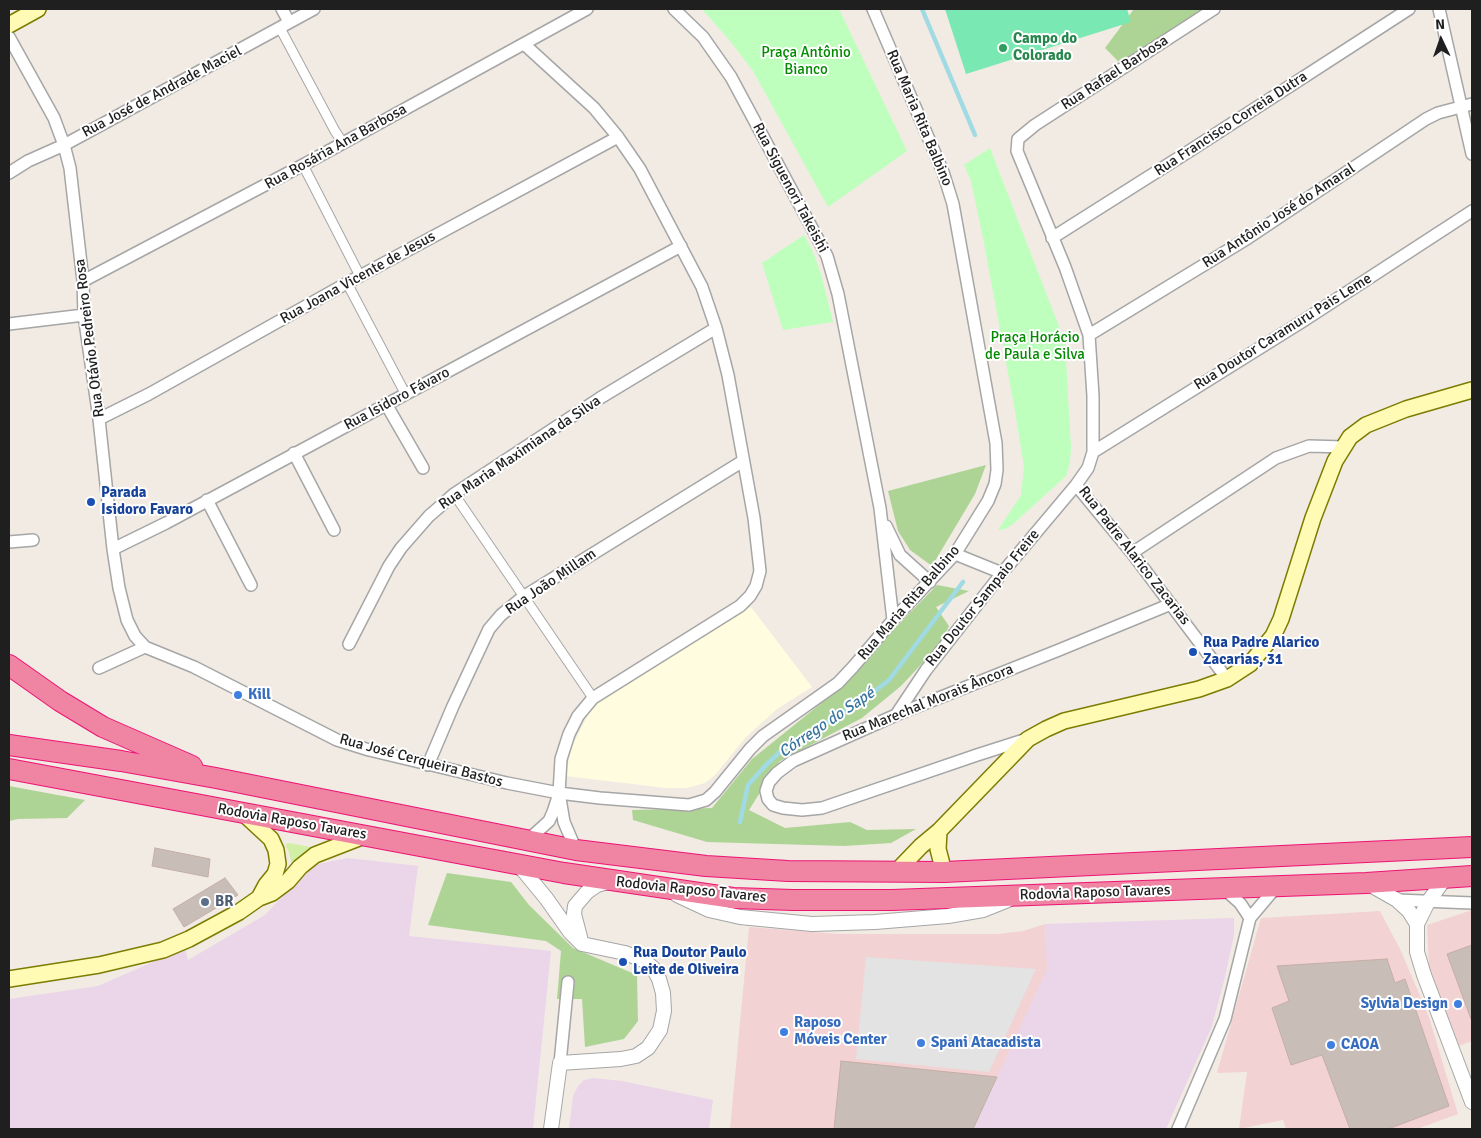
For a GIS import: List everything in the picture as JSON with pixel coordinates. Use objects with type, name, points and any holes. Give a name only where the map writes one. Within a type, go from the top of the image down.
[{"type":"highway","points":[[9,666],[60,701],[103,727],[216,778]]},
{"type":"highway","name":"Rodovia Raposo Tavares","points":[[9,746],[121,761],[216,778],[576,850],[706,866],[788,871],[944,872],[1472,847]]},
{"type":"highway","name":"Rodovia Raposo Tavares","points":[[9,769],[611,881],[733,898],[892,900],[1223,888],[1472,876]]},
{"type":"main road","points":[[9,24],[38,9]]},
{"type":"main road","points":[[896,872],[921,846],[940,831],[1028,739],[1046,728],[1064,721],[1199,690],[1227,678],[1250,664],[1273,636],[1281,619],[1313,518],[1335,461],[1350,437],[1359,430],[1406,408],[1472,390]]},
{"type":"main road","points":[[244,814],[271,840],[276,850],[278,864],[275,874],[266,885],[260,898]]},
{"type":"main road","points":[[940,831],[938,849],[944,872]]},
{"type":"main road","points":[[9,979],[99,965],[163,950],[189,939],[272,893],[288,881],[300,867],[315,855],[364,836]]},
{"type":"street","points":[[282,9],[285,25],[335,131],[343,143]]},
{"type":"street","name":"Rua José de Andrade Maciel","points":[[9,173],[314,9]]},
{"type":"street","name":"Rua Rosária Ana Barbosa","points":[[83,281],[303,165],[587,9]]},
{"type":"street","name":"Rua Siguenori Takeishi","points":[[674,9],[703,37],[731,77],[810,221],[827,256],[838,294],[880,508],[893,620]]},
{"type":"street","name":"Rua Maria Rita Balbino","points":[[706,800],[763,736],[838,683],[893,620],[955,554],[988,501],[995,484],[997,470],[996,443],[953,204],[944,172],[873,9]]},
{"type":"street","name":"Rua Rafael Barbosa","points":[[1018,140],[1035,125],[1214,9]]},
{"type":"street","name":"Rua Francisco Correia Dutra","points":[[1052,238],[1409,9]]},
{"type":"street","points":[[1439,9],[1467,105],[1472,154]]},
{"type":"street","name":"Rua Otávio Pedreiro Rosa","points":[[9,37],[54,118],[64,145],[72,186],[83,281],[84,315],[122,608],[135,636],[145,647]]},
{"type":"street","points":[[524,44],[594,108],[618,137],[640,169],[702,287],[716,328],[728,375],[754,518],[760,571],[756,586],[750,596],[740,606],[593,698],[578,716],[569,734],[561,759],[559,793],[564,822],[576,850]]},
{"type":"street","name":"Rua Antônio José do Amaral","points":[[1089,335],[1248,238],[1426,119],[1438,113],[1467,105]]},
{"type":"street","name":"Rua Joana Vicente de Jesus","points":[[99,419],[618,137]]},
{"type":"street","name":"Rua Padre Alarico Zacarias","points":[[1018,140],[1017,150],[1078,301],[1089,335],[1094,452],[1088,468],[1076,485],[1132,552],[1227,678]]},
{"type":"street","points":[[303,165],[360,276]]},
{"type":"street","name":"Rua Doutor Caramuru Pais Leme","points":[[1094,452],[1303,321],[1472,211]]},
{"type":"street","name":"Rua Isidoro Fávaro","points":[[113,549],[166,523],[294,453],[406,395],[681,246]]},
{"type":"street","points":[[347,283],[406,395]]},
{"type":"street","points":[[9,324],[84,315]]},
{"type":"street","name":"Rua Maria Maximiana da Silva","points":[[349,644],[389,566],[401,548],[429,516],[454,494],[600,398],[716,328]]},
{"type":"street","points":[[386,404],[422,468]]},
{"type":"street","points":[[1132,552],[1276,458],[1309,446],[1344,447]]},
{"type":"street","points":[[294,453],[334,530]]},
{"type":"street","name":"Rua João Millam","points":[[428,765],[489,629],[501,614],[523,597],[743,461]]},
{"type":"street","name":"Rua Doutor Sampaio Freire","points":[[896,714],[926,670],[1002,573],[1076,485]]},
{"type":"street","points":[[454,494],[593,698]]},
{"type":"street","points":[[207,500],[251,585]]},
{"type":"street","name":"Rua Siguenori Takeishi","points":[[880,508],[889,534],[900,555],[930,582]]},
{"type":"street","points":[[9,542],[33,540]]},
{"type":"street","points":[[955,554],[1002,573]]},
{"type":"street","name":"Rua Marechal Morais Âncora","points":[[1028,739],[822,808],[802,810],[773,805],[768,799],[766,790],[769,782],[793,761],[896,714],[1171,604]]},
{"type":"street","points":[[99,668],[145,647]]},
{"type":"street","name":"Rua José Cerqueira Bastos","points":[[145,647],[194,667],[337,740],[369,750],[507,783],[559,793],[689,805],[706,800]]},
{"type":"street","points":[[527,841],[549,821],[559,793]]},
{"type":"street","points":[[518,864],[546,898],[570,932],[582,944],[625,953],[643,960],[653,968],[660,979],[663,993],[664,1011],[660,1030],[648,1048],[636,1056],[621,1060],[560,1063]]},
{"type":"street","points":[[1446,877],[1428,902],[1417,924],[1417,952],[1472,1102]]},
{"type":"street","points":[[582,944],[574,914],[575,906],[587,892],[597,885],[611,881]]},
{"type":"street","points":[[1366,882],[1397,900],[1409,911],[1417,924]]},
{"type":"street","points":[[1178,1129],[1225,1019],[1250,918],[1278,885]]},
{"type":"street","points":[[1223,888],[1240,903],[1250,918]]},
{"type":"street","points":[[1397,900],[1472,902]]},
{"type":"street","points":[[551,1129],[568,982]]},
{"type":"shaded area","points":[[751,607],[812,687],[777,709],[746,737],[715,775],[705,783],[687,788],[666,788],[565,776],[572,746],[593,705]]},
{"type":"shaded area","points":[[348,858],[418,866],[409,936],[551,951],[533,1129],[9,1129],[9,999],[98,986],[185,948],[188,960],[265,915],[294,884],[318,864]]},
{"type":"shaded area","name":"Sylvia Design","points":[[1472,910],[1472,1041],[1459,1046],[1429,967],[1427,925]]},
{"type":"shaded area","name":"CAOA","points":[[1380,911],[1401,951],[1429,1017],[1458,1114],[1417,1129],[1286,1129],[1283,1120],[1239,1129],[1247,1072],[1217,1073],[1261,918]]},
{"type":"shaded area","points":[[1234,918],[1234,935],[1212,1026],[1166,1129],[973,1129],[1047,969],[1045,924]]},
{"type":"shaded area","name":"Spani Atacadista","points":[[1045,924],[1048,969],[973,1129],[730,1129],[749,927],[839,934],[998,934],[1023,931]]},
{"type":"shaded area","points":[[866,957],[1036,969],[989,1072],[856,1059]]},
{"type":"shaded area","points":[[593,1078],[622,1081],[713,1100],[709,1129],[569,1129],[573,1096],[578,1086],[584,1080]]},
{"type":"green space","name":"Praça Antônio Bianco","points":[[702,9],[839,9],[907,151],[828,207],[753,71]]},
{"type":"green space","name":"Campo do Colorado","points":[[945,9],[1127,9],[1131,22],[966,74]]},
{"type":"green space","points":[[1134,9],[1203,9],[1120,63],[1105,48]]},
{"type":"green space","name":"Praça Horácio de Paula e Silva","points":[[990,148],[1065,342],[1071,448],[1066,476],[1012,525],[998,530],[1021,495],[1024,467],[983,238],[971,181],[964,165]]},
{"type":"green space","points":[[804,235],[821,274],[833,322],[783,330],[762,263]]},
{"type":"green space","points":[[986,465],[975,494],[932,566],[910,550],[898,531],[888,491]]},
{"type":"green space","points":[[937,585],[969,591],[936,607],[949,626],[942,642],[901,686],[862,718],[780,761],[749,810],[785,828],[850,822],[867,830],[916,829],[891,843],[844,846],[707,842],[633,820],[632,810],[712,808],[752,759],[824,701]]},
{"type":"green space","points":[[9,786],[85,800],[67,818],[18,819],[9,821]]},
{"type":"green space","points":[[289,843],[314,849],[292,866],[286,846]]},
{"type":"green space","points":[[447,873],[511,882],[529,905],[573,948],[637,975],[638,1021],[624,1039],[585,1047],[582,999],[557,999],[561,951],[546,941],[428,925]]},
{"type":"building","points":[[155,848],[210,859],[208,877],[152,866]]},
{"type":"building","name":"BR","points":[[225,878],[238,895],[184,927],[173,909]]},
{"type":"building","points":[[1472,945],[1472,1019],[1471,1019],[1447,954]]},
{"type":"building","points":[[1387,959],[1395,983],[1405,979],[1449,1106],[1388,1129],[1350,1129],[1322,1055],[1291,1065],[1272,1008],[1289,1001],[1277,966]]},
{"type":"building","points":[[841,1061],[997,1077],[973,1129],[834,1129]]},
{"type":"waterway","name":"Córrego do Sapé","points":[[922,9],[975,135]]},
{"type":"waterway","name":"Córrego do Sapé","points":[[740,822],[748,785],[765,766],[782,750],[862,701],[889,680],[963,582]]},
{"type":"place","name":"Campo do Colorado","points":[[1003,48]]},
{"type":"place","name":"Parada Isidoro Favaro","points":[[91,502]]},
{"type":"place","name":"Rua Padre Alarico Zacarias, 31","points":[[1193,652]]},
{"type":"place","name":"Kill","points":[[238,695]]},
{"type":"place","name":"BR","points":[[205,902]]},
{"type":"place","name":"Rua Doutor Paulo Leite de Oliveira","points":[[623,962]]},
{"type":"place","name":"Sylvia Design","points":[[1458,1004]]},
{"type":"place","name":"Raposo Móveis Center","points":[[784,1032]]},
{"type":"place","name":"Spani Atacadista","points":[[921,1043]]},
{"type":"place","name":"CAOA","points":[[1331,1045]]}]
